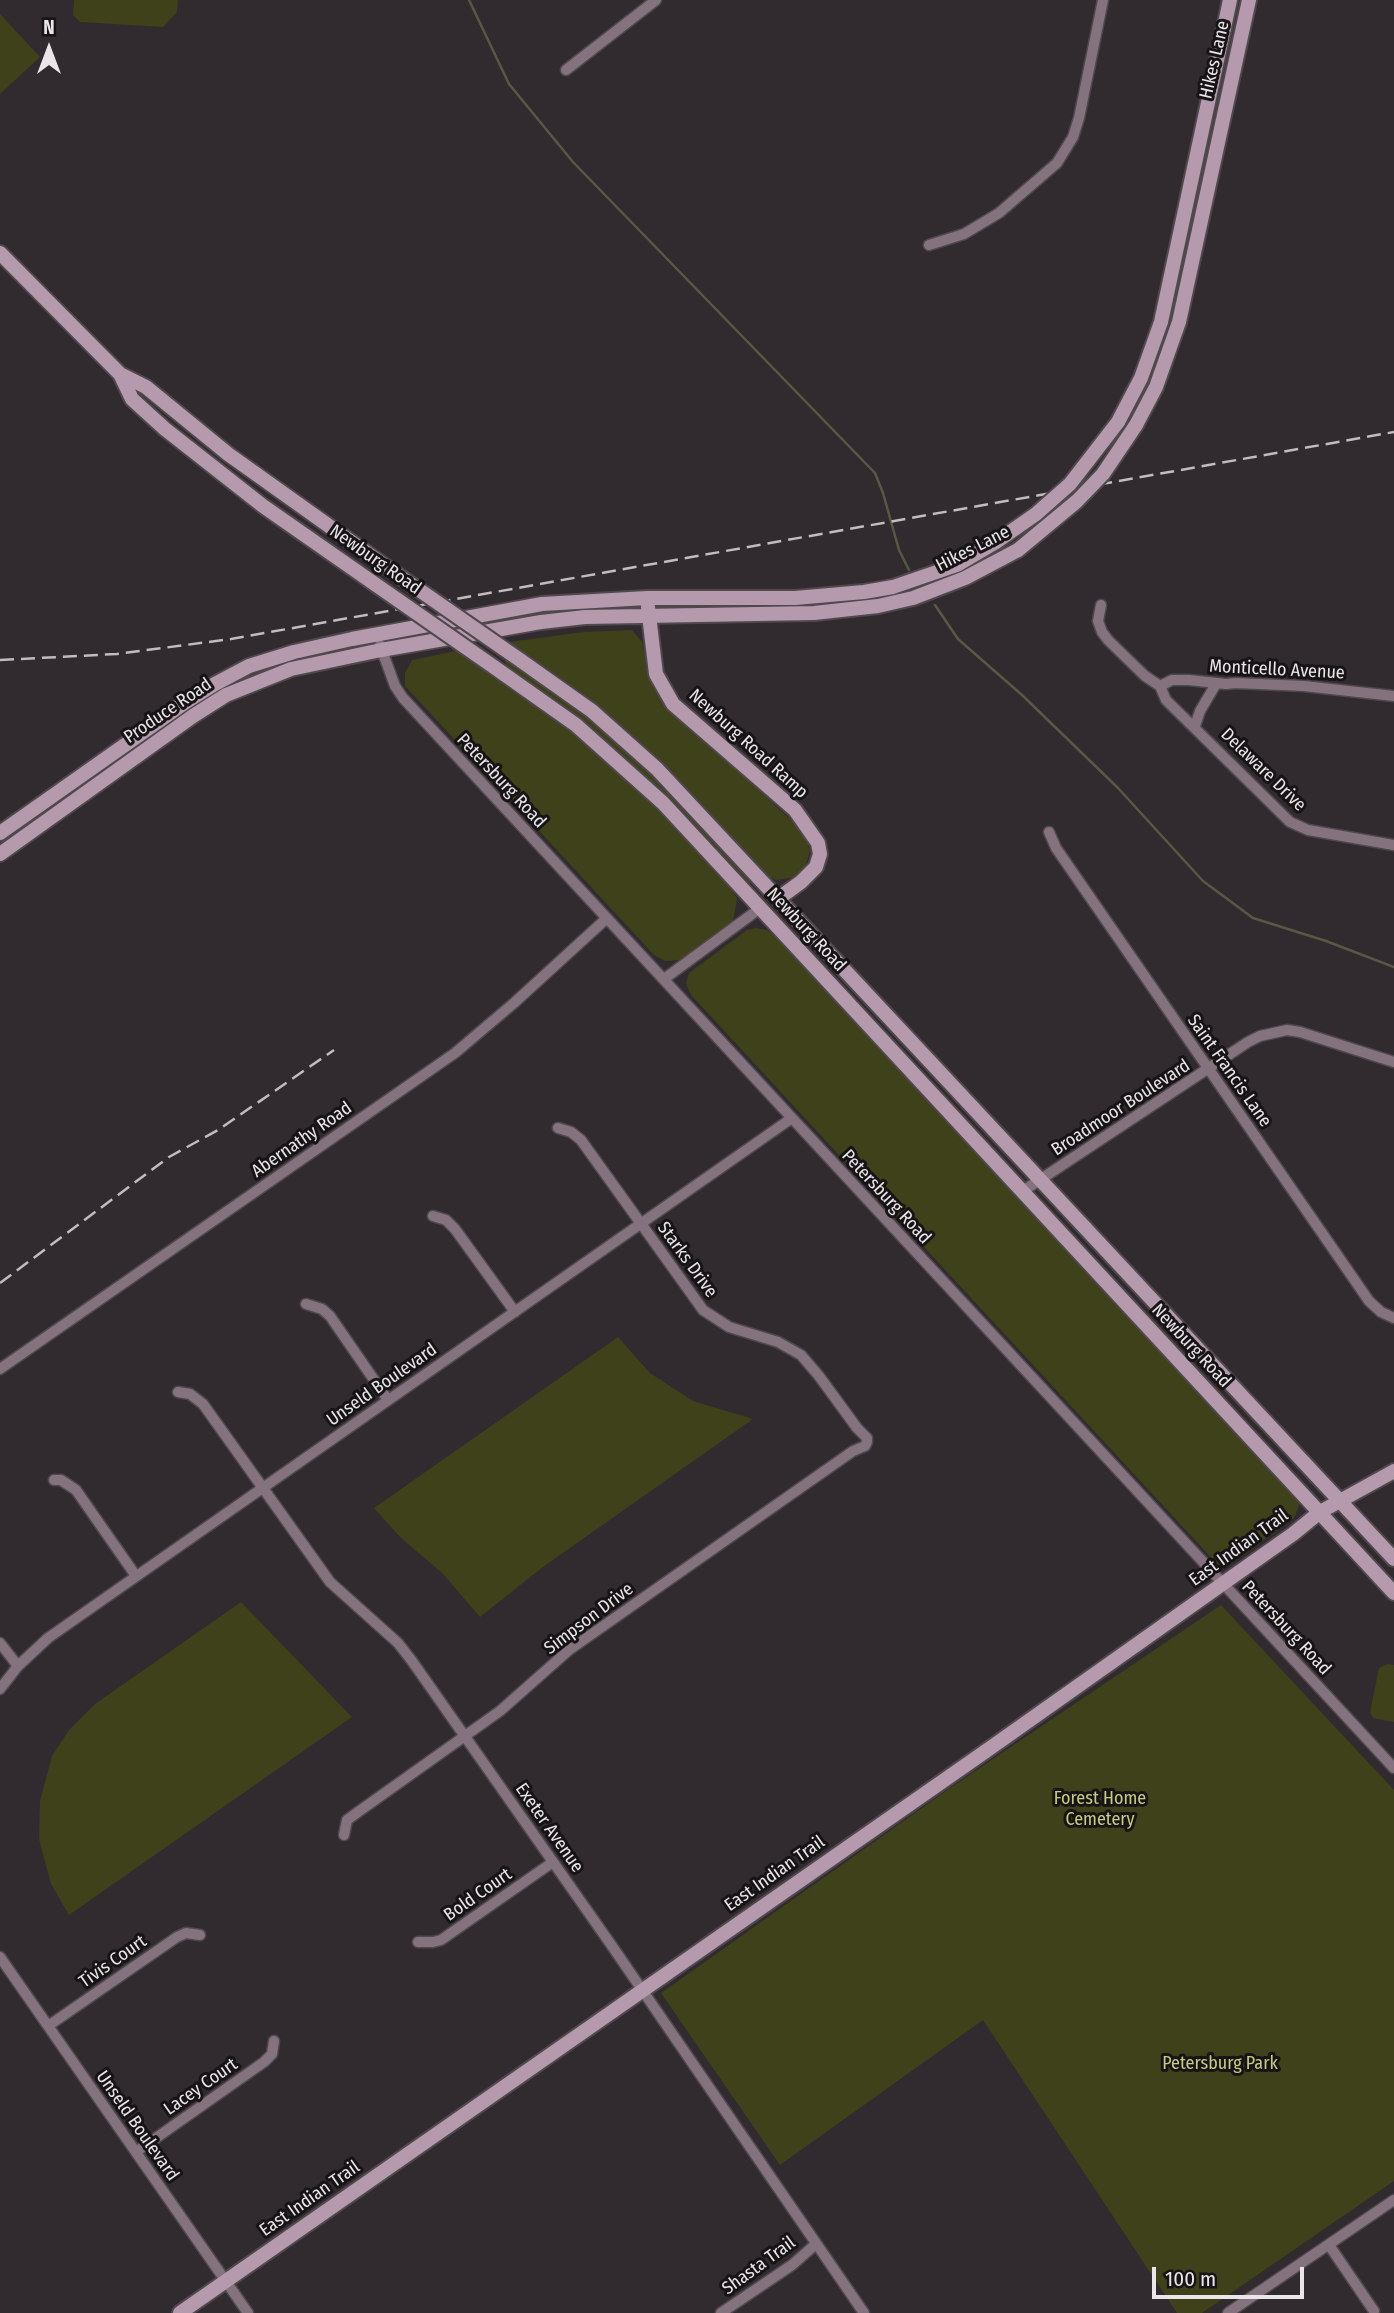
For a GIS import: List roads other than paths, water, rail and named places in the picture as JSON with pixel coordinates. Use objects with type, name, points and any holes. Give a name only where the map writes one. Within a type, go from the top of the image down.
[{"type":"main road","name":"Hikes Lane","points":[[379,634],[542,604],[647,598],[795,597],[893,587],[957,565],[1036,514],[1070,484],[1118,422],[1141,378],[1161,323],[1230,0]]},
{"type":"main road","name":"Hikes Lane","points":[[381,650],[585,617],[814,613],[878,606],[913,598],[965,578],[1018,550],[1069,508],[1103,474],[1136,425],[1156,387],[1179,322],[1249,0]]},
{"type":"main road","name":"Newburg Road","points":[[0,253],[120,374],[146,387],[228,454],[592,711],[657,769],[1394,1559]]},
{"type":"main road","name":"Newburg Road","points":[[120,374],[132,399],[184,445],[263,506],[569,719],[663,803],[1394,1593]]},
{"type":"main road","name":"Newburg Road Ramp","points":[[647,598],[656,674],[673,704],[794,810],[818,843],[820,854],[816,867],[779,898]]},
{"type":"main road","name":"Produce Road","points":[[0,833],[215,684],[260,663],[330,643],[379,634]]},
{"type":"main road","name":"Produce Road","points":[[0,854],[226,695],[291,669],[381,650]]},
{"type":"main road","name":"East Indian Trail","points":[[180,2313],[1223,1584],[1320,1512],[1394,1472]]},
{"type":"street","points":[[566,70],[656,0]]},
{"type":"street","points":[[929,245],[964,234],[999,213],[1041,179],[1062,157],[1079,118],[1102,0]]},
{"type":"street","name":"Delaware Drive","points":[[1101,605],[1098,621],[1102,632],[1145,676],[1160,686],[1166,699],[1290,822],[1308,830],[1394,845]]},
{"type":"street","name":"Petersburg Road","points":[[379,634],[381,650],[395,686],[403,698],[1394,1768]]},
{"type":"street","name":"Monticello Avenue","points":[[1160,686],[1172,680],[1304,686],[1394,696]]},
{"type":"street","name":"Delaware Drive","points":[[1195,726],[1200,711],[1216,684]]},
{"type":"street","name":"Saint Francis Lane","points":[[1049,832],[1056,848],[1369,1301],[1381,1312],[1394,1318]]},
{"type":"street","points":[[664,979],[759,909]]},
{"type":"street","name":"Abernathy Road","points":[[0,1369],[455,1053],[607,918]]},
{"type":"street","name":"Broadmoor Boulevard","points":[[1023,1191],[1248,1042],[1275,1032],[1287,1030],[1309,1035],[1394,1062]]},
{"type":"street","name":"Unseld Boulevard","points":[[0,1689],[18,1666],[48,1638],[792,1118]]},
{"type":"street","name":"Starks Drive","points":[[558,1128],[571,1132],[581,1140],[703,1310],[729,1328],[778,1342],[801,1355],[867,1438],[867,1442]]},
{"type":"street","points":[[433,1216],[446,1220],[455,1229],[514,1312]]},
{"type":"street","points":[[306,1304],[322,1309],[330,1317],[388,1400]]},
{"type":"street","name":"Exeter Avenue","points":[[178,1392],[190,1394],[203,1404],[330,1582],[398,1643],[643,1990],[864,2313]]},
{"type":"street","name":"Simpson Drive","points":[[344,1835],[348,1821],[358,1811],[510,1703],[591,1634],[853,1451],[865,1446],[867,1442]]},
{"type":"street","points":[[54,1480],[61,1480],[76,1490],[136,1576]]},
{"type":"street","points":[[0,1643],[18,1666]]},
{"type":"street","name":"Bold Court","points":[[418,1941],[441,1940],[553,1862]]},
{"type":"street","name":"Tivis Court","points":[[48,2026],[177,1937],[186,1933],[200,1935]]},
{"type":"street","name":"Unseld Boulevard","points":[[0,1958],[248,2313]]},
{"type":"street","name":"Lacey Court","points":[[136,2152],[264,2062],[272,2053],[274,2041]]},
{"type":"street","points":[[1228,2313],[1394,2200]]},
{"type":"street","name":"Shasta Trail","points":[[721,2313],[816,2244]]},
{"type":"street","points":[[1329,2245],[1374,2311]]},
{"type":"waterway","points":[[469,0],[509,84],[573,162],[875,473],[899,550],[909,570]]},
{"type":"waterway","points":[[935,605],[958,639],[1022,695],[1118,788],[1203,881],[1253,918],[1326,941],[1394,967]]},
{"type":"railway","points":[[0,660],[117,654],[231,639],[1394,432]]},
{"type":"railway","points":[[0,1283],[169,1157],[218,1130],[334,1050]]},
{"type":"park label","name":"Forest Home Cemetery","points":[[1100,1809]]},
{"type":"park label","name":"Petersburg Park","points":[[1220,2064]]}]
